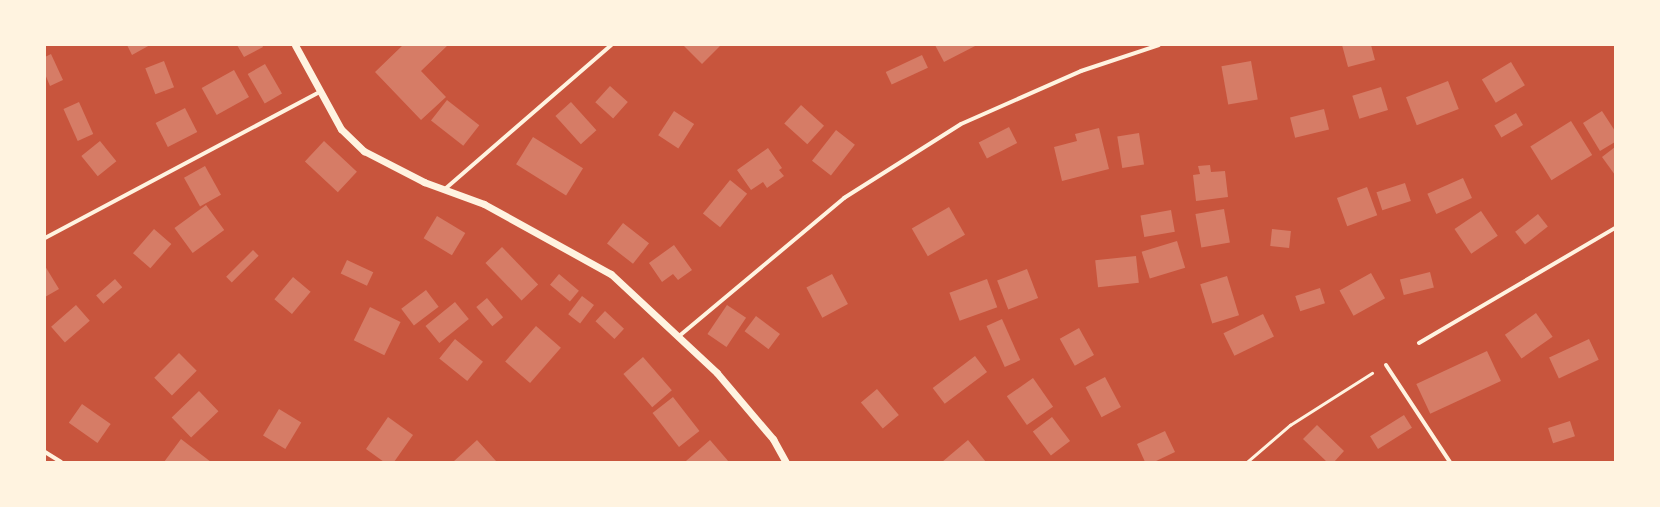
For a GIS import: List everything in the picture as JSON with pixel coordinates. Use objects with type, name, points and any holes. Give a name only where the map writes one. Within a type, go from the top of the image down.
[{"type":"street","points":[[295,45],[341,129],[364,150],[424,182],[484,204],[611,274],[717,373],[774,439],[786,462]]},
{"type":"street","points":[[445,189],[611,45]]},
{"type":"street","points":[[678,337],[844,198],[961,124],[1081,71],[1159,45]]},
{"type":"street","points":[[45,238],[320,92]]},
{"type":"street","points":[[1419,343],[1615,228]]},
{"type":"street","points":[[1386,365],[1450,462]]},
{"type":"street","points":[[45,452],[61,462]]},
{"type":"path","points":[[1247,462],[1290,425],[1386,365]]},
{"type":"building","points":[[127,45],[150,45],[132,55]]},
{"type":"building","points":[[237,45],[262,45],[263,47],[244,57]]},
{"type":"building","points":[[403,45],[448,45],[421,71],[446,97],[421,120],[375,72]]},
{"type":"building","points":[[683,45],[718,45],[720,46],[702,64]]},
{"type":"building","points":[[935,45],[977,45],[944,62]]},
{"type":"building","points":[[1342,45],[1371,45],[1375,60],[1348,67]]},
{"type":"building","points":[[51,54],[63,80],[50,86],[45,74],[45,57]]},
{"type":"building","points":[[922,55],[928,68],[892,85],[886,72]]},
{"type":"building","points":[[164,61],[174,87],[155,94],[145,68]]},
{"type":"building","points":[[1251,61],[1258,99],[1228,105],[1221,66]]},
{"type":"building","points":[[1511,62],[1525,85],[1496,103],[1482,80]]},
{"type":"building","points":[[265,64],[282,93],[265,103],[248,74]]},
{"type":"building","points":[[234,70],[249,97],[217,115],[202,88]]},
{"type":"building","points":[[1448,81],[1459,109],[1417,125],[1406,97]]},
{"type":"building","points":[[610,86],[628,102],[613,118],[595,102]]},
{"type":"building","points":[[1381,87],[1388,110],[1359,119],[1352,96]]},
{"type":"building","points":[[447,100],[479,125],[463,146],[431,120]]},
{"type":"building","points":[[79,102],[93,134],[78,141],[63,109]]},
{"type":"building","points":[[571,102],[596,130],[581,144],[555,116]]},
{"type":"building","points":[[801,105],[824,126],[807,144],[784,124]]},
{"type":"building","points":[[185,108],[197,132],[168,147],[156,123]]},
{"type":"building","points":[[1324,109],[1329,129],[1295,138],[1290,117]]},
{"type":"building","points":[[674,111],[694,124],[678,148],[658,135]]},
{"type":"building","points":[[1602,111],[1615,131],[1615,142],[1600,151],[1583,123]]},
{"type":"building","points":[[1516,113],[1523,125],[1501,138],[1494,126]]},
{"type":"building","points":[[1571,121],[1592,155],[1551,180],[1530,146]]},
{"type":"building","points":[[1009,127],[1017,143],[987,158],[979,142]]},
{"type":"building","points":[[1099,128],[1109,169],[1062,181],[1054,147],[1077,141],[1075,134]]},
{"type":"building","points":[[836,130],[855,145],[831,176],[812,161]]},
{"type":"building","points":[[1139,133],[1144,165],[1122,168],[1117,136]]},
{"type":"building","points":[[533,137],[583,168],[566,195],[516,164]]},
{"type":"building","points":[[100,141],[116,161],[98,176],[81,156]]},
{"type":"building","points":[[324,141],[357,172],[338,192],[305,161]]},
{"type":"building","points":[[1615,147],[1615,175],[1602,157]]},
{"type":"building","points":[[768,148],[782,168],[779,170],[784,176],[767,188],[763,182],[751,190],[737,170]]},
{"type":"building","points":[[1210,165],[1211,172],[1225,171],[1228,197],[1196,201],[1193,175],[1200,174],[1198,166]]},
{"type":"building","points":[[205,166],[221,195],[200,206],[184,178]]},
{"type":"building","points":[[1463,178],[1472,198],[1436,214],[1427,194]]},
{"type":"building","points":[[730,180],[747,194],[720,227],[703,213]]},
{"type":"building","points":[[1405,183],[1411,201],[1382,210],[1376,192]]},
{"type":"building","points":[[1367,187],[1377,215],[1347,226],[1337,198]]},
{"type":"building","points":[[206,205],[224,230],[193,253],[174,228]]},
{"type":"building","points":[[949,207],[965,235],[928,256],[912,228]]},
{"type":"building","points":[[1224,209],[1230,242],[1201,248],[1195,214]]},
{"type":"building","points":[[1171,210],[1175,232],[1144,237],[1140,215]]},
{"type":"building","points":[[1481,211],[1498,236],[1471,254],[1454,229]]},
{"type":"building","points":[[1538,214],[1548,227],[1525,244],[1515,232]]},
{"type":"building","points":[[437,216],[465,233],[452,255],[424,238]]},
{"type":"building","points":[[623,223],[649,243],[633,264],[607,243]]},
{"type":"building","points":[[154,229],[171,244],[150,268],[133,253]]},
{"type":"building","points":[[1272,229],[1291,231],[1289,248],[1270,246]]},
{"type":"building","points":[[1177,241],[1185,268],[1150,279],[1142,252]]},
{"type":"building","points":[[674,245],[692,270],[678,280],[673,274],[662,282],[649,263]]},
{"type":"building","points":[[502,247],[538,284],[522,300],[485,263]]},
{"type":"building","points":[[253,250],[259,256],[232,283],[226,277]]},
{"type":"building","points":[[1136,256],[1139,283],[1098,287],[1095,260]]},
{"type":"building","points":[[347,260],[373,272],[367,286],[341,274]]},
{"type":"building","points":[[45,266],[59,289],[45,297]]},
{"type":"building","points":[[1027,269],[1038,298],[1008,309],[997,280]]},
{"type":"building","points":[[1430,272],[1434,288],[1404,295],[1400,279]]},
{"type":"building","points":[[1371,273],[1385,298],[1354,316],[1340,290]]},
{"type":"building","points":[[559,274],[579,291],[570,301],[550,285]]},
{"type":"building","points":[[832,274],[848,304],[822,318],[806,288]]},
{"type":"building","points":[[1227,276],[1239,315],[1212,323],[1200,284]]},
{"type":"building","points":[[293,277],[311,292],[292,314],[274,299]]},
{"type":"building","points":[[115,279],[122,287],[103,304],[96,295]]},
{"type":"building","points":[[987,279],[997,307],[960,321],[949,293]]},
{"type":"building","points":[[1320,288],[1325,303],[1300,311],[1295,296]]},
{"type":"building","points":[[426,290],[439,307],[414,325],[401,309]]},
{"type":"building","points":[[582,296],[594,305],[580,323],[568,314]]},
{"type":"building","points":[[487,298],[503,317],[492,326],[476,307]]},
{"type":"building","points":[[455,302],[469,319],[439,343],[425,326]]},
{"type":"building","points":[[76,305],[90,321],[65,342],[51,327]]},
{"type":"building","points":[[727,305],[746,318],[726,347],[707,334]]},
{"type":"building","points":[[370,307],[401,322],[384,355],[354,340]]},
{"type":"building","points":[[605,311],[624,329],[614,339],[595,321]]},
{"type":"building","points":[[1536,313],[1553,337],[1522,359],[1505,335]]},
{"type":"building","points":[[1263,314],[1274,336],[1234,356],[1223,333]]},
{"type":"building","points":[[756,316],[780,334],[769,349],[745,331]]},
{"type":"building","points":[[1002,319],[1020,360],[1005,367],[986,326]]},
{"type":"building","points":[[536,326],[561,348],[530,383],[505,361]]},
{"type":"building","points":[[1079,328],[1094,355],[1075,366],[1060,339]]},
{"type":"building","points":[[455,339],[483,362],[467,381],[439,358]]},
{"type":"building","points":[[1589,339],[1599,360],[1559,378],[1549,358]]},
{"type":"building","points":[[1487,351],[1501,381],[1430,414],[1416,384]]},
{"type":"building","points":[[179,353],[197,371],[172,395],[154,378]]},
{"type":"building","points":[[975,356],[987,372],[945,404],[933,388]]},
{"type":"building","points":[[643,357],[672,390],[652,407],[623,374]]},
{"type":"building","points":[[1105,377],[1121,407],[1102,417],[1086,387]]},
{"type":"building","points":[[1033,378],[1053,407],[1027,425],[1007,396]]},
{"type":"building","points":[[877,389],[899,415],[883,429],[861,402]]},
{"type":"building","points":[[199,391],[218,411],[191,438],[172,417]]},
{"type":"building","points":[[673,397],[699,431],[679,447],[653,413]]},
{"type":"building","points":[[82,404],[111,424],[97,443],[69,423]]},
{"type":"building","points":[[279,409],[301,422],[285,449],[263,436]]},
{"type":"building","points":[[1404,415],[1412,428],[1378,449],[1370,436]]},
{"type":"building","points":[[388,417],[413,435],[394,462],[384,462],[366,449]]},
{"type":"building","points":[[1052,417],[1070,441],[1051,455],[1033,431]]},
{"type":"building","points":[[1570,421],[1575,436],[1553,443],[1548,428]]},
{"type":"building","points":[[1317,425],[1344,451],[1334,462],[1327,462],[1303,439]]},
{"type":"building","points":[[1165,431],[1175,452],[1154,462],[1145,462],[1137,444]]},
{"type":"building","points":[[181,439],[211,462],[164,462]]},
{"type":"building","points":[[477,440],[496,461],[453,462]]},
{"type":"building","points":[[710,440],[729,462],[686,462],[686,461]]},
{"type":"building","points":[[968,440],[986,462],[942,462]]}]
